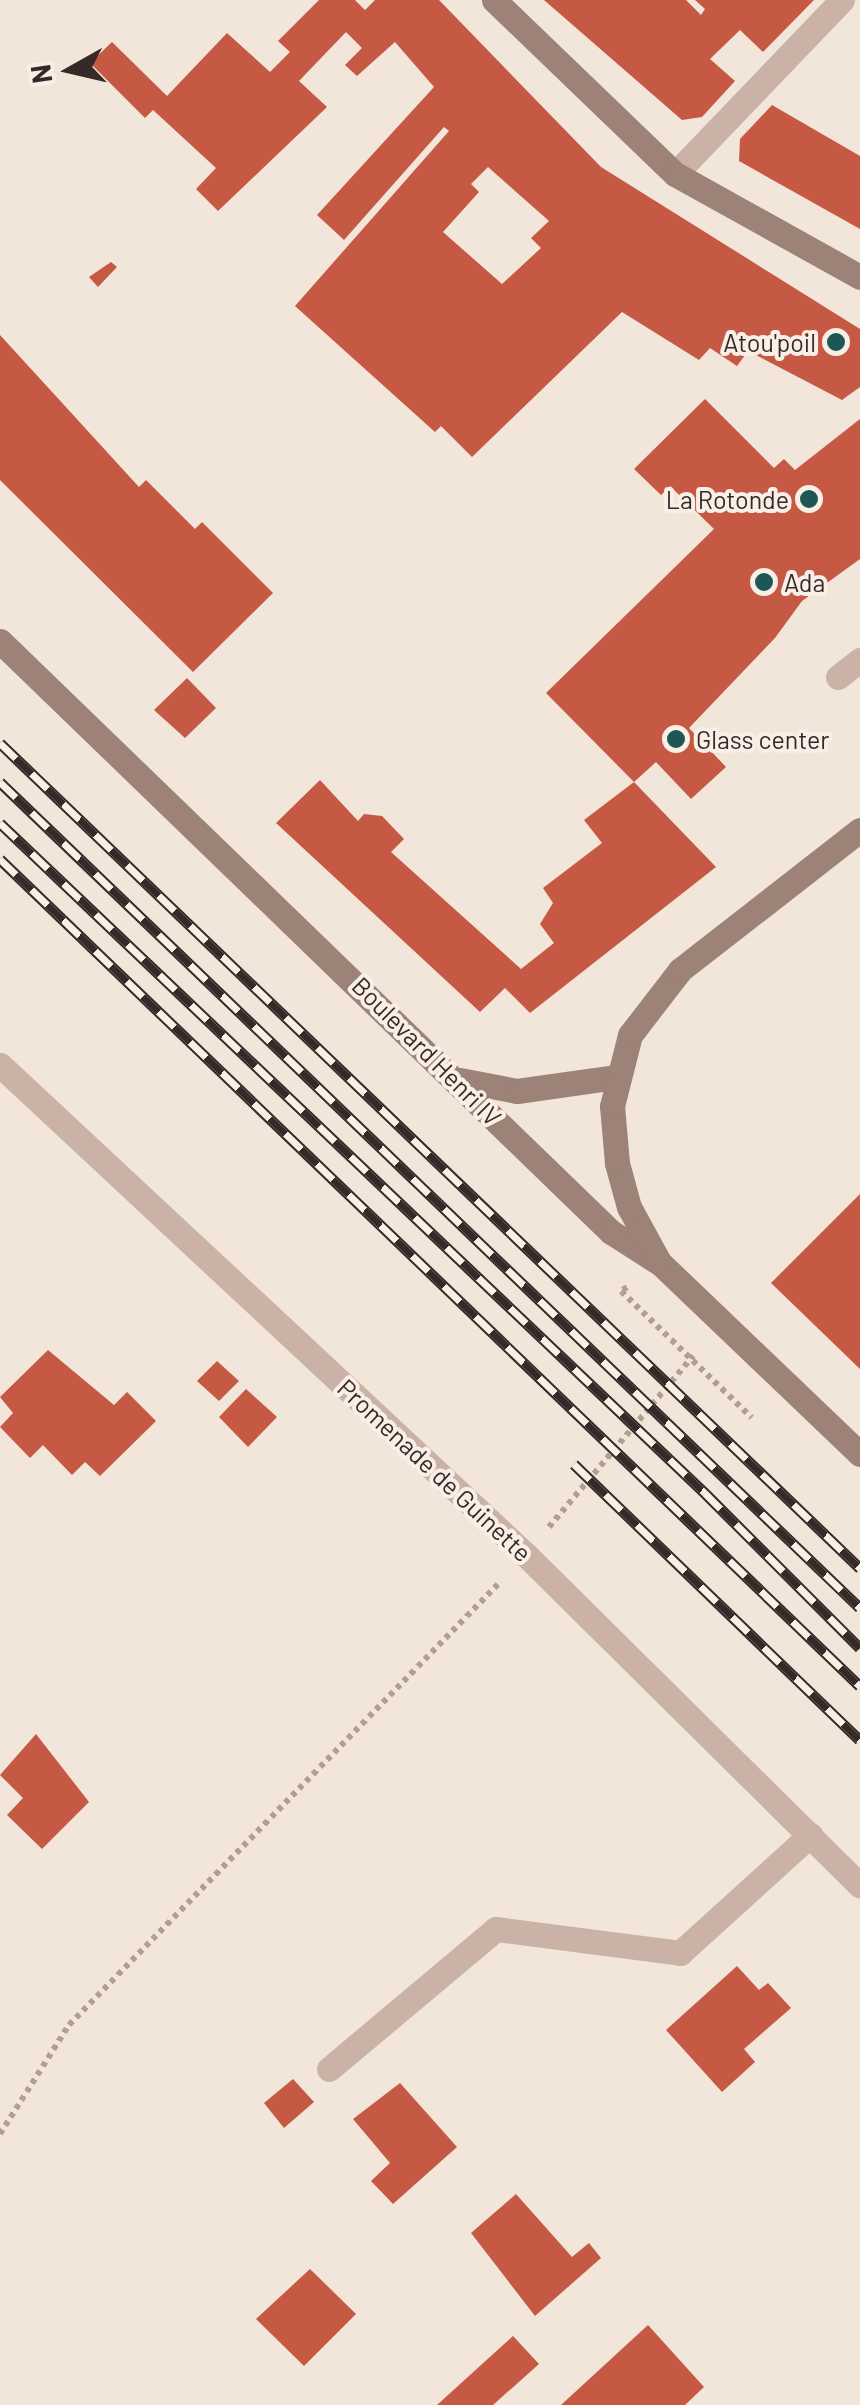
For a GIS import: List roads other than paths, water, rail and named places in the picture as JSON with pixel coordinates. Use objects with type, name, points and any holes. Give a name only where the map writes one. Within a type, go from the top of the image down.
[{"type":"street","points":[[494,0],[675,174],[860,278]]},
{"type":"street","points":[[675,174],[842,0]]},
{"type":"street","name":"Boulevard Henri IV","points":[[0,640],[460,1080],[611,1232],[661,1264],[860,1454]]},
{"type":"street","points":[[838,677],[860,660]]},
{"type":"street","points":[[661,1264],[629,1207],[617,1163],[615,1077],[630,1035],[668,982],[860,830]]},
{"type":"street","name":"Promenade de Guinette","points":[[0,1065],[526,1555],[860,1886]]},
{"type":"street","points":[[460,1080],[517,1091],[615,1077]]},
{"type":"street","points":[[329,2069],[496,1930],[680,1953],[810,1836]]},
{"type":"railway","points":[[0,743],[860,1568]]},
{"type":"railway","points":[[0,782],[860,1608]]},
{"type":"railway","points":[[0,823],[705,1493],[860,1648]]},
{"type":"railway","points":[[0,859],[860,1686]]},
{"type":"railway","points":[[574,1464],[860,1740]]},
{"type":"place","name":"Atou'poil","points":[[836,342]]},
{"type":"place","name":"La Rotonde","points":[[809,499]]},
{"type":"place","name":"Ada","points":[[764,582]]},
{"type":"place","name":"Glass center","points":[[676,739]]}]
